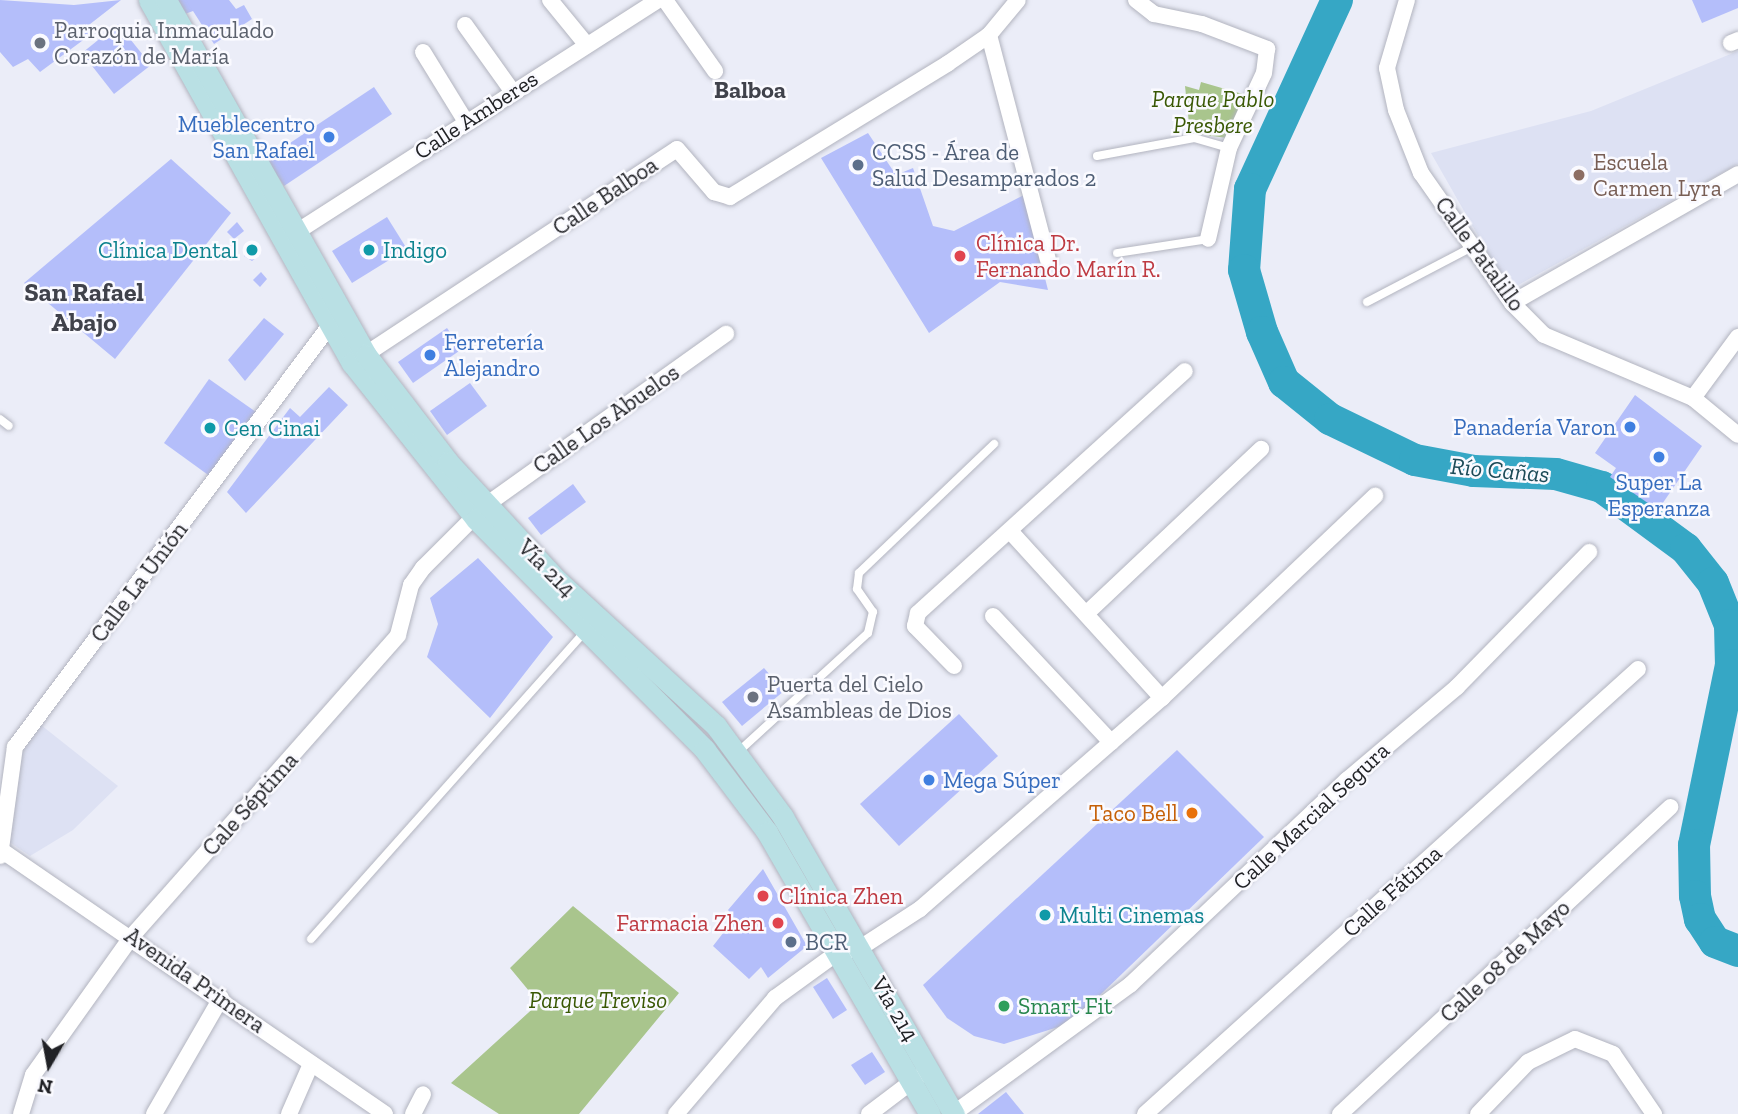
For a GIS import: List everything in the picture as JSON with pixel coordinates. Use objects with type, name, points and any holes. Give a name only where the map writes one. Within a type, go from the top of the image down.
[{"type":"main road","name":"Vía 214","points":[[149,0],[328,328],[359,359],[481,512],[585,631],[705,750],[767,832],[930,1114]]},
{"type":"main road","name":"Vía 214","points":[[166,0],[295,233],[359,359]]},
{"type":"main road","name":"Vía 214","points":[[481,512],[716,726],[783,817],[953,1114]]},
{"type":"street","points":[[550,0],[586,44]]},
{"type":"street","name":"Calle Amberes","points":[[295,233],[512,91],[658,0]]},
{"type":"street","points":[[665,0],[715,71]]},
{"type":"street","name":"Calle Balboa","points":[[359,359],[672,151],[683,151],[714,192],[730,197],[989,35],[1018,0]]},
{"type":"street","points":[[1136,0],[1154,14],[1202,24],[1267,49],[1264,73],[1229,148],[1208,239]]},
{"type":"street","name":"Calle Patalillo","points":[[1407,0],[1387,68],[1396,110],[1421,173],[1512,303],[1544,335],[1693,398],[1738,435]]},
{"type":"street","points":[[466,25],[512,91]]},
{"type":"street","points":[[989,35],[1048,260]]},
{"type":"street","points":[[423,52],[466,122]]},
{"type":"street","points":[[1512,303],[1738,174]]},
{"type":"street","name":"Calle La Unión","points":[[1,853],[15,747],[328,328]]},
{"type":"street","name":"Calle Los Abuelos","points":[[481,512],[726,334]]},
{"type":"street","points":[[1693,398],[1738,337]]},
{"type":"street","points":[[954,666],[914,620],[1185,371]]},
{"type":"street","points":[[1088,612],[1261,449]]},
{"type":"street","points":[[676,1114],[775,998],[837,953],[860,948],[920,909],[1163,698],[1375,496]]},
{"type":"street","name":"Cale Séptima","points":[[22,1114],[33,1075],[133,935],[398,635],[417,576],[481,512]]},
{"type":"street","points":[[1010,531],[1088,612],[1163,698]]},
{"type":"street","name":"Calle Marcial Segura","points":[[953,1114],[1131,984],[1347,780],[1457,687],[1589,552]]},
{"type":"street","points":[[993,615],[1111,742]]},
{"type":"street","name":"Calle Fátima","points":[[1145,1114],[1639,668]]},
{"type":"street","name":"Calle 08 de Mayo","points":[[1340,1114],[1670,807]]},
{"type":"street","name":"Avenida Primera","points":[[1,853],[133,935],[385,1114]]},
{"type":"street","points":[[154,1114],[221,998]]},
{"type":"street","points":[[1478,1114],[1528,1062],[1575,1039],[1613,1054],[1654,1114]]},
{"type":"street","points":[[289,1114],[312,1063]]},
{"type":"street","points":[[869,1114],[929,1070]]},
{"type":"street","points":[[413,1114],[423,1094]]},
{"type":"lane","points":[[1097,156],[1194,138],[1229,148]]},
{"type":"lane","points":[[1116,253],[1208,239]]},
{"type":"lane","points":[[1367,302],[1472,247]]},
{"type":"lane","points":[[0,419],[9,426]]},
{"type":"lane","points":[[736,754],[868,633],[873,612],[857,589],[859,573],[994,443]]},
{"type":"lane","points":[[310,939],[585,631]]},
{"type":"shaded area","name":"Escuela Carmen Lyra","points":[[1738,51],[1738,164],[1509,290],[1431,153],[1591,111]]},
{"type":"shaded area","points":[[41,725],[118,786],[73,830],[30,856],[8,841],[20,755]]},
{"type":"green space","name":"Parque Pablo Presbere","points":[[1201,82],[1246,95],[1227,138],[1190,133],[1185,86],[1199,90]]},
{"type":"green space","name":"Parque Treviso","points":[[573,906],[679,993],[579,1114],[499,1114],[451,1083],[539,1003],[510,968]]},
{"type":"building","name":"Parroquia Inmaculado Corazón de María","points":[[0,0],[74,5],[121,0],[85,28],[90,35],[40,72],[28,59],[13,67],[0,52]]},
{"type":"building","points":[[174,0],[229,0],[236,9],[244,5],[252,19],[214,44],[193,11],[185,14]]},
{"type":"building","points":[[1692,0],[1738,0],[1738,8],[1702,23]]},
{"type":"building","points":[[118,24],[151,65],[114,94],[82,53]]},
{"type":"building","name":"Mueblecentro San Rafael","points":[[374,87],[392,114],[284,186],[266,159]]},
{"type":"building","name":"Clínica Dr. Fernando Marín R.","points":[[868,133],[896,175],[913,168],[933,226],[954,231],[1024,195],[1048,290],[1000,282],[929,333],[821,158]]},
{"type":"building","points":[[171,159],[231,213],[115,359],[24,283]]},
{"type":"building","name":"Indigo","points":[[387,217],[407,249],[352,283],[332,251]]},
{"type":"building","points":[[237,222],[244,231],[234,239],[227,232]]},
{"type":"building","name":"Clínica Dental","points":[[251,245],[260,255],[252,261],[244,256]]},
{"type":"building","points":[[261,272],[267,279],[260,287],[253,280]]},
{"type":"building","points":[[264,318],[284,334],[245,381],[228,360]]},
{"type":"building","name":"Ferretería Alejandro","points":[[447,328],[462,349],[413,383],[398,362]]},
{"type":"building","name":"Cen Cinai","points":[[209,379],[256,412],[211,477],[164,443]]},
{"type":"building","points":[[470,383],[487,406],[447,435],[430,411]]},
{"type":"building","points":[[329,387],[348,405],[246,513],[227,492],[290,408],[300,417]]},
{"type":"building","name":"Super La Esperanza","points":[[1635,395],[1702,446],[1658,510],[1610,477],[1616,468],[1595,453]]},
{"type":"building","points":[[573,484],[586,502],[541,535],[528,518]]},
{"type":"building","points":[[478,558],[553,637],[490,718],[427,657],[438,624],[430,598]]},
{"type":"building","name":"Puerta del Cielo Asambleas de Dios","points":[[764,668],[784,691],[742,726],[722,702]]},
{"type":"building","name":"Mega Súper","points":[[959,714],[998,756],[899,846],[860,804]]},
{"type":"building","points":[[1177,750],[1264,837],[1071,1023],[1004,1044],[974,1036],[947,1018],[923,985]]},
{"type":"building","points":[[763,869],[807,946],[768,978],[761,967],[749,979],[713,946],[734,919],[728,910]]},
{"type":"building","points":[[827,978],[847,1010],[833,1019],[813,987]]},
{"type":"building","points":[[872,1052],[885,1072],[865,1085],[851,1065]]},
{"type":"building","points":[[1006,1092],[1024,1114],[978,1114]]},
{"type":"waterway","name":"Río Cañas","points":[[1337,0],[1250,189],[1244,270],[1262,332],[1284,382],[1330,419],[1415,460],[1474,471],[1556,474],[1602,487],[1686,549],[1713,583],[1730,625],[1731,665],[1694,845],[1695,896],[1700,919],[1715,942],[1738,951]]},
{"type":"place","name":"Parroquia Inmaculado Corazón de María","points":[[40,43]]},
{"type":"place","name":"Mueblecentro San Rafael","points":[[329,137]]},
{"type":"place","name":"CCSS - Área de Salud Desamparados 2","points":[[858,165]]},
{"type":"place","name":"Escuela Carmen Lyra","points":[[1579,175]]},
{"type":"place","name":"Clínica Dental","points":[[252,250]]},
{"type":"place","name":"Indigo","points":[[369,250]]},
{"type":"place","name":"Clínica Dr. Fernando Marín R.","points":[[960,256]]},
{"type":"place","name":"Ferretería Alejandro","points":[[430,355]]},
{"type":"place","name":"Panadería Varon","points":[[1630,427]]},
{"type":"place","name":"Cen Cinai","points":[[210,428]]},
{"type":"place","name":"Super La Esperanza","points":[[1659,457]]},
{"type":"place","name":"Puerta del Cielo Asambleas de Dios","points":[[753,697]]},
{"type":"place","name":"Mega Súper","points":[[929,780]]},
{"type":"place","name":"Taco Bell","points":[[1192,813]]},
{"type":"place","name":"Clínica Zhen","points":[[763,896]]},
{"type":"place","name":"Multi Cinemas","points":[[1045,915]]},
{"type":"place","name":"Farmacia Zhen","points":[[778,923]]},
{"type":"place","name":"BCR","points":[[791,942]]},
{"type":"place","name":"Smart Fit","points":[[1004,1006]]},
{"type":"district","name":"Balboa","points":[[750,90]]},
{"type":"district","name":"San Rafael Abajo","points":[[84,308]]}]
